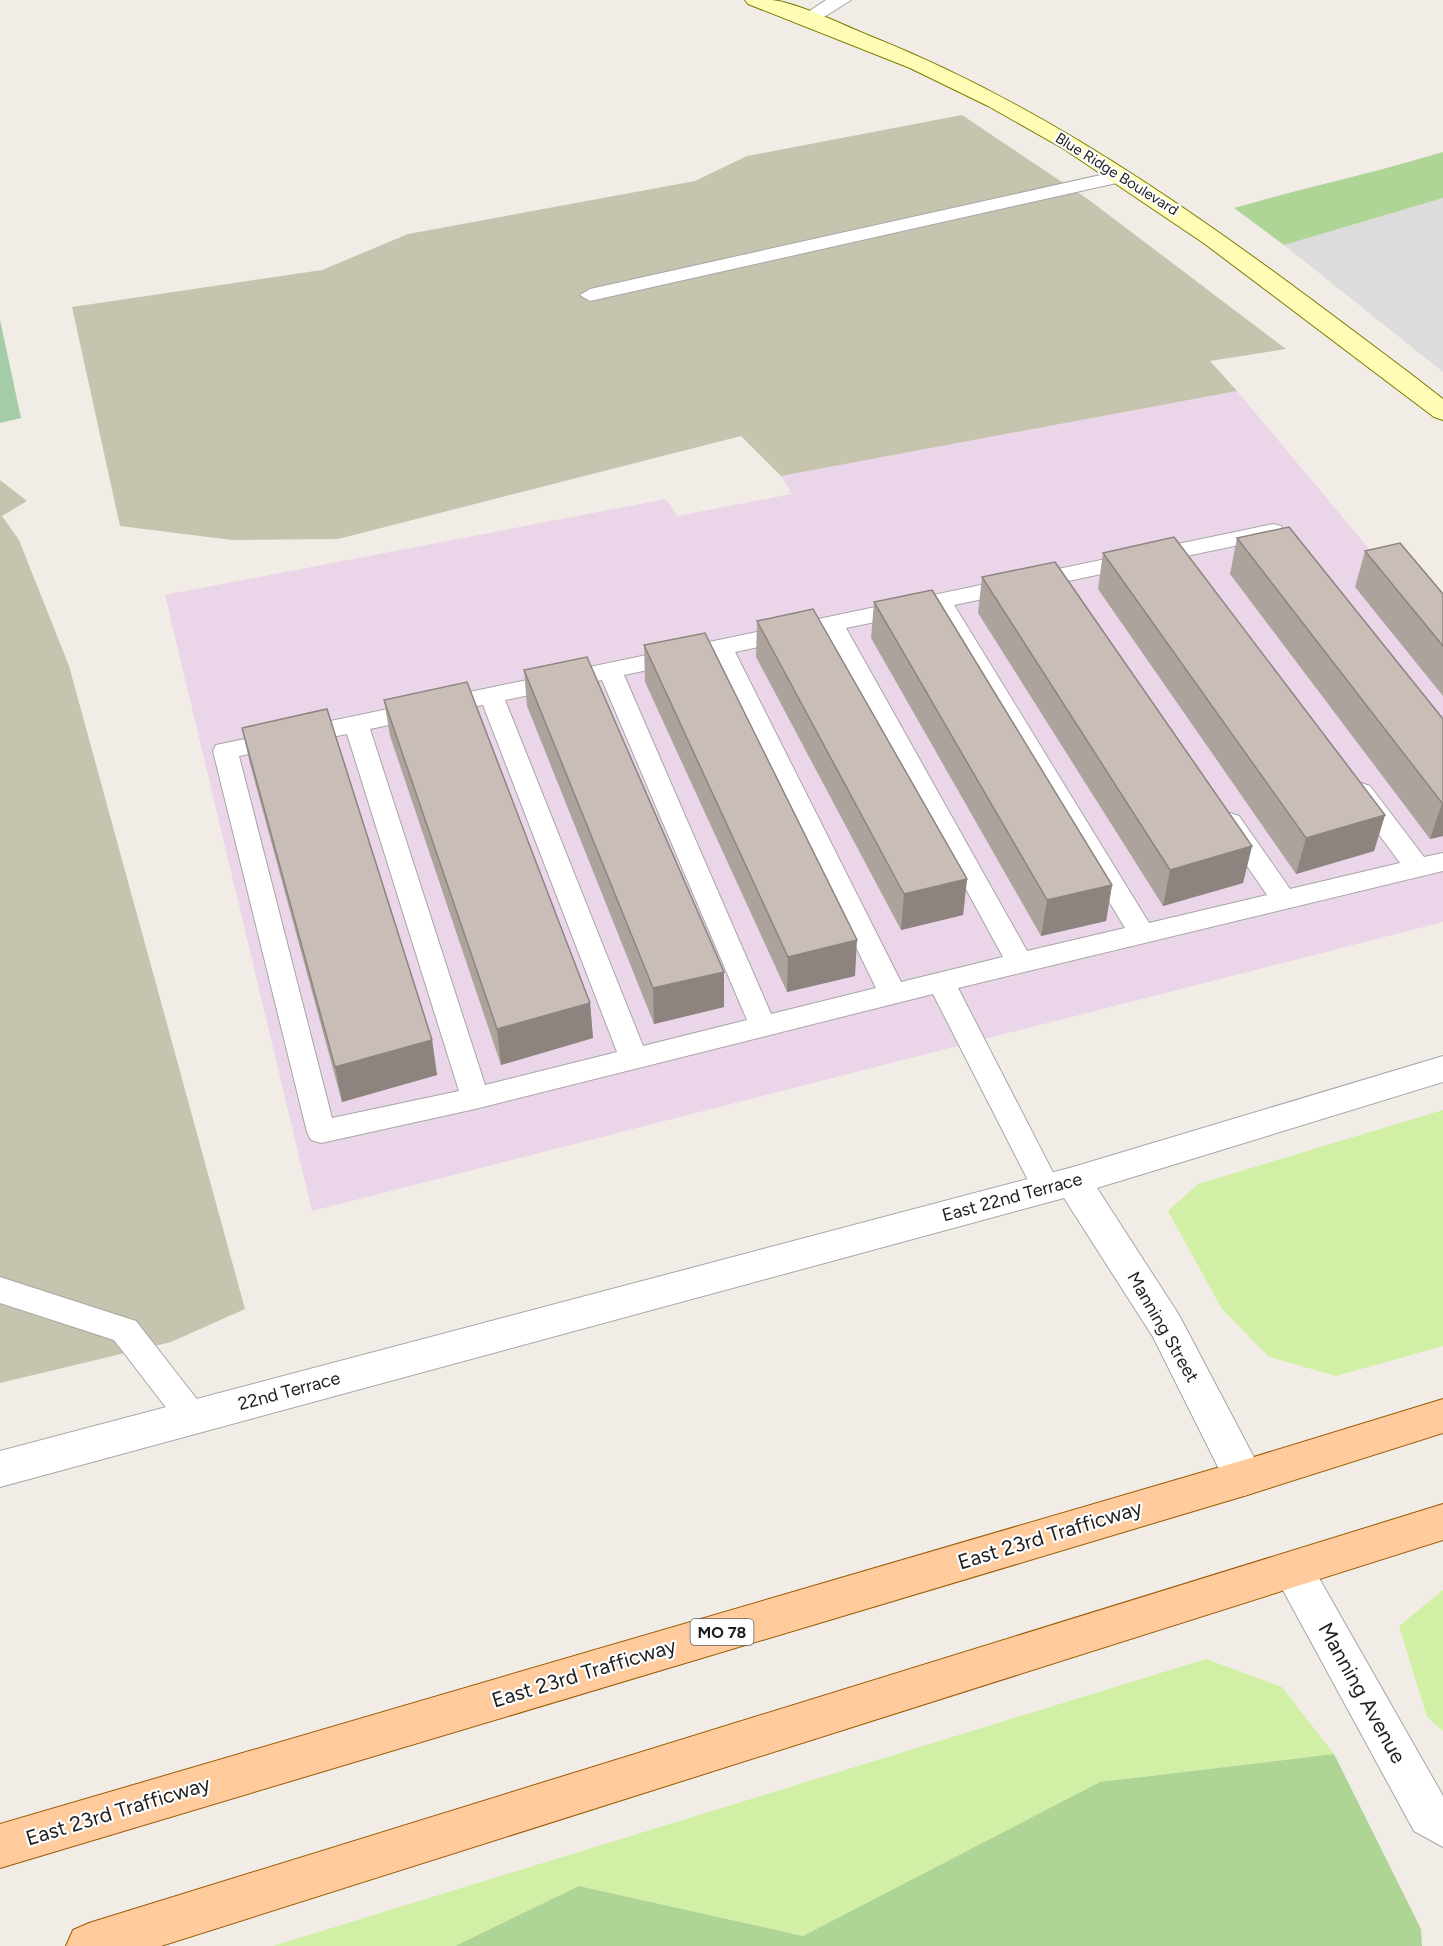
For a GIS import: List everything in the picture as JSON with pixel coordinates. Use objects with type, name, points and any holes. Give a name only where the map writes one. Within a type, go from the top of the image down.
[{"type":"main road","name":"Blue Ridge Boulevard","points":[[755,0],[809,18],[908,59],[990,99],[1070,143],[1168,205],[1443,412]]},
{"type":"main road","name":"East 23rd Trafficway","points":[[0,1846],[1244,1478],[1443,1416]]},
{"type":"main road","points":[[89,1946],[1443,1522]]},
{"type":"street","points":[[809,18],[841,0]]},
{"type":"street","name":"East 22nd Terrace","points":[[578,1314],[1059,1185],[1443,1069]]},
{"type":"street","name":"Manning Street","points":[[1059,1185],[1166,1326],[1244,1478]]},
{"type":"street","name":"22nd Terrace","points":[[0,1469],[578,1314]]},
{"type":"street","name":"Manning Avenue","points":[[1293,1570],[1439,1830]]},
{"type":"lane","points":[[590,295],[1123,176]]},
{"type":"lane","points":[[1295,548],[1281,529],[1188,559],[1068,585],[940,600],[225,751],[321,1132],[475,1098],[941,982],[1430,865],[1348,774]]},
{"type":"lane","points":[[940,600],[1142,934]]},
{"type":"lane","points":[[832,624],[1020,963]]},
{"type":"lane","points":[[722,646],[893,994]]},
{"type":"lane","points":[[610,670],[763,1026]]},
{"type":"lane","points":[[491,695],[634,1059]]},
{"type":"lane","points":[[356,723],[475,1098]]},
{"type":"lane","points":[[1216,802],[1284,900]]},
{"type":"lane","points":[[941,982],[1059,1185]]},
{"type":"lane","points":[[0,1290],[125,1330],[192,1417]]},
{"type":"shaded area","points":[[962,115],[1089,200],[1286,349],[1210,361],[1237,391],[781,476],[741,436],[338,539],[232,540],[120,526],[72,307],[322,270],[408,234],[695,181],[747,156]]},
{"type":"shaded area","points":[[1443,198],[1443,372],[1284,245]]},
{"type":"shaded area","points":[[1237,391],[1443,637],[1443,922],[312,1211],[165,595],[666,499],[677,516],[792,494],[781,476]]},
{"type":"shaded area","points":[[0,480],[27,501],[2,516],[19,540],[69,666],[245,1309],[171,1342],[0,1383]]},
{"type":"green space","points":[[1443,152],[1443,198],[1284,245],[1234,208],[1391,167]]},
{"type":"green space","points":[[0,320],[21,418],[0,423]]},
{"type":"green space","points":[[1443,1110],[1443,1346],[1336,1376],[1269,1357],[1222,1309],[1168,1211],[1198,1184]]},
{"type":"green space","points":[[1443,1590],[1443,1731],[1427,1717],[1399,1626]]},
{"type":"green space","points":[[1206,1659],[1282,1687],[1334,1754],[1100,1782],[803,1936],[579,1886],[455,1946],[273,1946]]},
{"type":"green space","points":[[1334,1754],[1421,1929],[1422,1946],[455,1946],[579,1886],[803,1936],[1100,1782]]},
{"type":"building","points":[[1289,527],[1443,719],[1443,803],[1237,538]]},
{"type":"building","points":[[1174,537],[1385,815],[1306,838],[1103,553]]},
{"type":"building","points":[[1400,543],[1443,594],[1443,646],[1365,551]]},
{"type":"building","points":[[1055,562],[1252,846],[1170,870],[982,577]]},
{"type":"building","points":[[932,590],[1112,885],[1047,900],[874,602]]},
{"type":"building","points":[[813,609],[967,879],[904,894],[757,621]]},
{"type":"building","points":[[705,633],[857,940],[788,957],[644,645]]},
{"type":"building","points":[[587,657],[724,972],[653,988],[524,670]]},
{"type":"building","points":[[467,682],[590,1003],[497,1029],[384,700]]},
{"type":"building","points":[[327,709],[432,1040],[335,1067],[242,728]]}]
